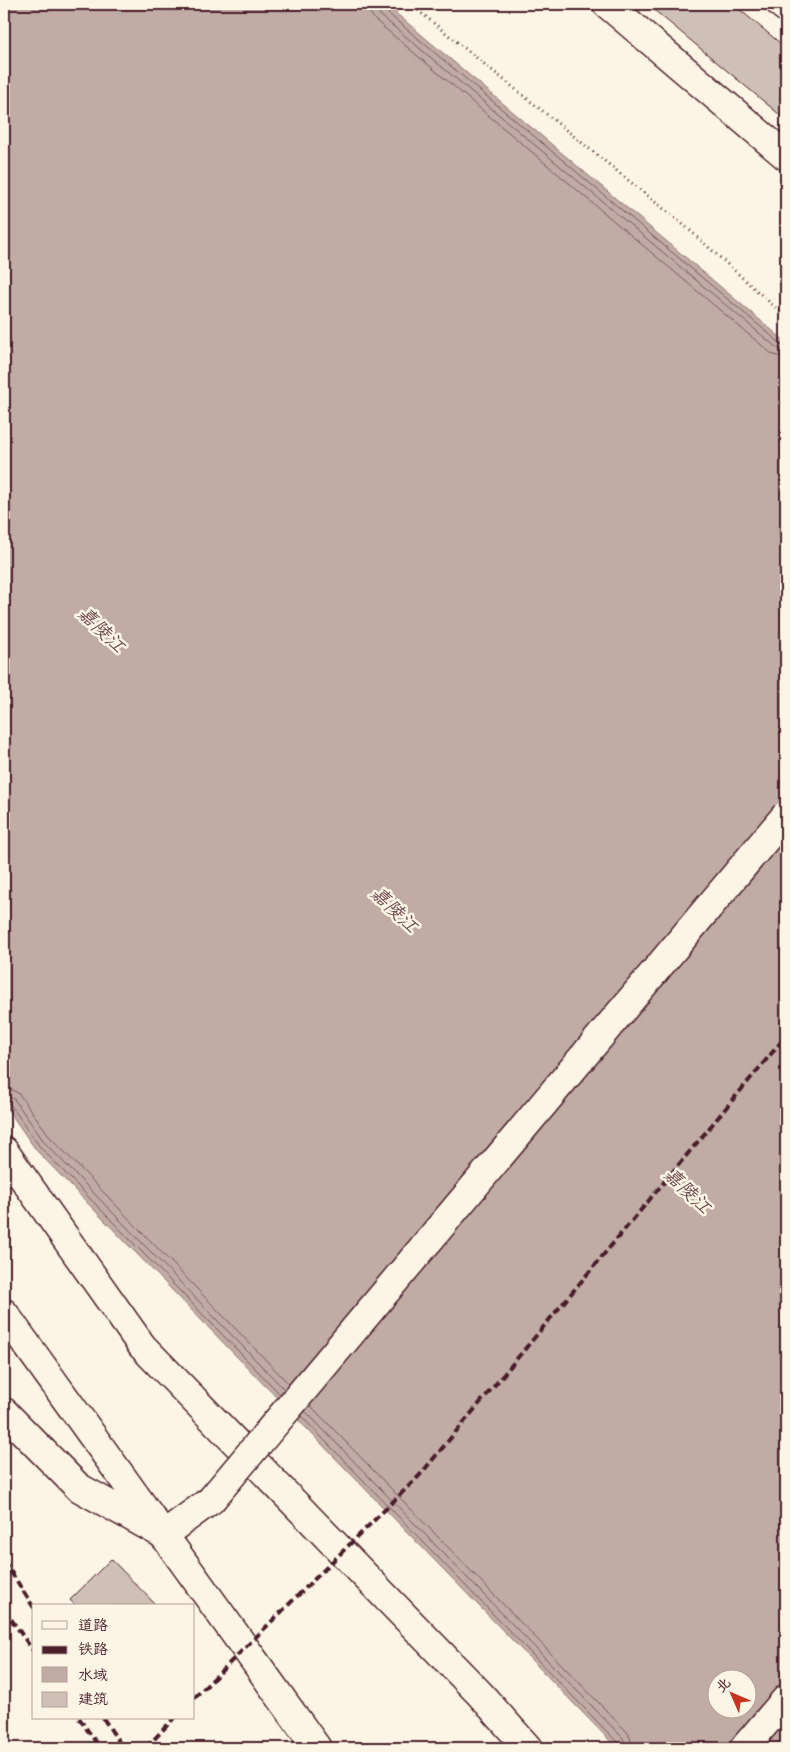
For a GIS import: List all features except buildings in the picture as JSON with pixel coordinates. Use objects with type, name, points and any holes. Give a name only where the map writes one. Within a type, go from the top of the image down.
[{"type":"main road","points":[[607,4],[786,156]]},
{"type":"main road","points":[[781,4],[786,8]]},
{"type":"main road","points":[[163,1534],[211,1500],[786,815]]},
{"type":"main road","points":[[4,1151],[142,1346],[480,1694],[528,1748]]},
{"type":"main road","points":[[4,1313],[317,1748]]},
{"type":"main road","points":[[4,1412],[78,1487],[163,1534]]},
{"type":"main road","points":[[744,1748],[786,1699]]},
{"type":"path","points":[[410,4],[685,226],[786,317]]},
{"type":"water","name":"嘉陵江","points":[[4,4],[385,4],[786,342],[786,1748],[617,1748],[36,1150],[4,1104]]},
{"type":"railway","points":[[195,1697],[419,1476],[786,1036]]},
{"type":"railway","points":[[4,1561],[32,1605]]},
{"type":"railway","points":[[4,1609],[32,1649]]},
{"type":"railway","points":[[80,1720],[100,1748]]},
{"type":"railway","points":[[104,1720],[123,1748]]},
{"type":"railway","points":[[146,1748],[172,1720]]}]
